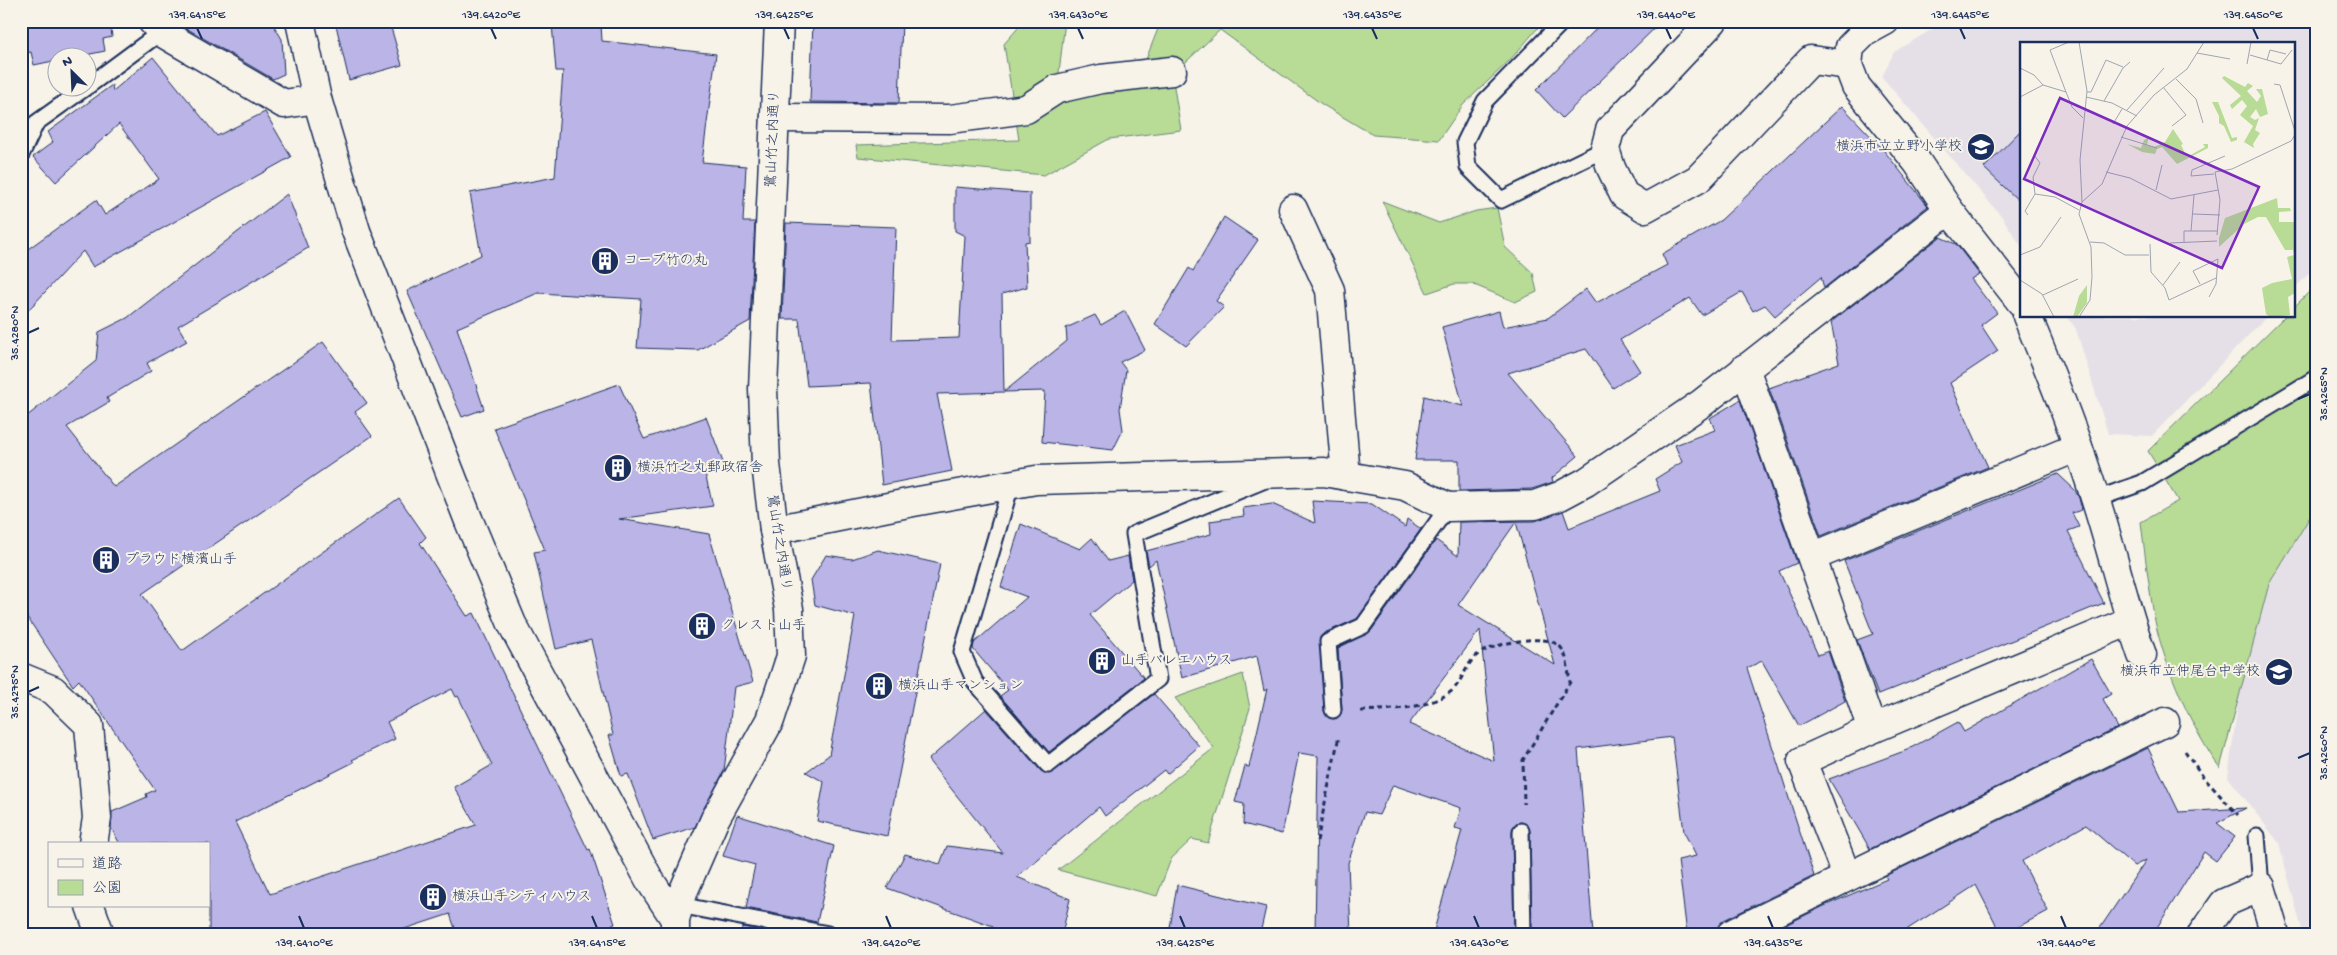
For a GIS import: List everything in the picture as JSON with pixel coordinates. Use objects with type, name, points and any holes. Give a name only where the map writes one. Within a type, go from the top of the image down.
[{"type":"street","points":[[300,21],[317,99],[356,231],[469,521],[512,624],[649,879],[676,919]]},
{"type":"street","name":"鷺山竹之内通り","points":[[676,919],[715,819],[770,720],[791,656],[789,609],[774,530],[766,464],[763,389],[779,21]]},
{"type":"street","points":[[1713,21],[1610,130],[1604,149],[1624,195],[1645,208],[1698,180],[1811,60],[1848,65]]},
{"type":"street","points":[[1885,21],[1865,32],[1850,47],[1848,65],[1856,86],[1917,162],[1949,210],[2020,301]]},
{"type":"street","points":[[157,27],[284,104],[317,99]]},
{"type":"street","points":[[775,118],[950,119],[1026,108],[1057,89],[1101,78],[1172,71]]},
{"type":"street","points":[[1292,209],[1330,290],[1346,476]]},
{"type":"street","points":[[774,530],[1036,480],[1324,472],[1405,486],[1448,507],[1535,505],[1560,496],[1586,482],[1702,403],[1949,210]]},
{"type":"street","points":[[2028,318],[2061,396],[2096,499],[2130,621],[2142,655]]},
{"type":"street","points":[[1745,368],[1872,729]]},
{"type":"street","points":[[1812,558],[2078,447]]},
{"type":"street","points":[[1847,877],[1802,761],[1872,729],[2130,621]]},
{"type":"street","points":[[21,677],[53,690],[89,725],[97,818],[93,842]]},
{"type":"street","points":[[1731,934],[2165,722]]},
{"type":"street","points":[[2202,934],[2224,903],[2261,887],[2275,934]]},
{"type":"street","points":[[91,908],[100,934]]},
{"type":"lane","points":[[1563,21],[1485,102],[1465,142],[1468,167],[1501,200],[1604,149]]},
{"type":"lane","points":[[98,77],[157,27]]},
{"type":"lane","points":[[21,155],[36,123],[71,98]]},
{"type":"lane","points":[[2096,499],[2142,483],[2316,378]]},
{"type":"lane","points":[[1011,484],[962,652],[975,682],[1048,765],[1158,679],[1134,534],[1281,474]]},
{"type":"lane","points":[[1339,711],[1328,642],[1363,626],[1448,507]]},
{"type":"lane","points":[[1521,831],[1523,934]]},
{"type":"lane","points":[[2257,836],[2261,887]]},
{"type":"lane","points":[[676,919],[828,934]]},
{"type":"path","points":[[1317,841],[1339,711],[1419,707],[1441,697],[1456,687],[1476,656],[1489,649],[1536,639],[1550,640],[1561,647],[1566,658],[1570,682],[1523,760],[1524,804],[1521,831]]},
{"type":"path","points":[[2165,722],[2204,778],[2257,836]]},
{"type":"shaded area","name":"横浜市立立野小学校","points":[[1946,21],[2316,21],[2316,266],[2294,289],[2294,42],[2020,42],[2020,244],[2002,217],[1882,77],[1894,52]]},
{"type":"shaded area","points":[[2068,318],[2265,318],[2152,436],[2108,434],[2076,329]]},
{"type":"shaded area","name":"横浜市立仲尾台中学校","points":[[2316,485],[2316,934],[2303,934],[2279,843],[2228,777],[2256,567]]},
{"type":"green space","points":[[1024,21],[1065,21],[1058,81],[1143,67],[1161,21],[1497,21],[1503,26],[1508,21],[1544,21],[1510,60],[1463,105],[1439,140],[1373,135],[1323,105],[1220,30],[1172,75],[1181,130],[1109,139],[1044,175],[858,157],[856,145],[1019,140],[1004,44]]},
{"type":"green space","points":[[1382,201],[1439,223],[1476,211],[1497,208],[1505,247],[1533,273],[1537,292],[1515,302],[1472,284],[1454,284],[1427,293]]},
{"type":"green space","points":[[2316,285],[2316,507],[2269,584],[2220,768],[2200,736],[2181,698],[2165,657],[2155,621],[2141,522],[2178,501],[2148,451],[2283,318],[2294,318],[2294,307]]},
{"type":"green space","points":[[1243,674],[1250,708],[1208,843],[1192,839],[1171,859],[1157,896],[1058,870],[1214,748],[1175,698]]},
{"type":"building","points":[[21,21],[110,21],[112,37],[103,39],[105,51],[98,52],[98,48],[48,48],[48,62],[34,65],[31,52],[21,54]]},
{"type":"building","points":[[174,21],[271,21],[282,39],[284,74],[273,79]]},
{"type":"building","points":[[335,21],[389,21],[402,65],[349,80]]},
{"type":"building","points":[[813,21],[902,21],[899,103],[810,102]]},
{"type":"building","points":[[1604,21],[1662,21],[1562,118],[1536,90]]},
{"type":"building","points":[[552,24],[601,24],[602,41],[716,54],[702,162],[746,166],[743,222],[755,222],[750,321],[698,350],[637,348],[641,299],[538,293],[457,328],[484,409],[462,417],[407,291],[481,255],[470,193],[555,177],[563,71],[556,71]]},
{"type":"building","points":[[153,57],[217,136],[265,112],[291,157],[93,267],[83,251],[21,318],[21,254],[96,200],[105,215],[159,179],[119,124],[56,182],[33,157],[53,142],[48,132],[94,98],[98,98],[98,95],[112,85],[113,91]]},
{"type":"building","points":[[1842,106],[1881,147],[1928,206],[1824,288],[1821,277],[1775,316],[1765,305],[1753,311],[1742,292],[1702,315],[1690,298],[1620,340],[1640,371],[1613,388],[1586,349],[1508,373],[1578,456],[1552,478],[1553,482],[1532,489],[1459,491],[1459,460],[1415,460],[1424,396],[1463,406],[1442,327],[1499,311],[1503,327],[1548,318],[1586,289],[1596,303],[1667,265],[1662,254],[1721,220]]},
{"type":"building","points":[[2020,131],[2020,202],[1984,168]]},
{"type":"building","points":[[955,187],[1030,193],[1030,241],[1025,242],[1027,287],[1002,294],[1004,392],[937,394],[952,471],[882,485],[871,383],[807,386],[799,319],[782,319],[786,223],[896,227],[892,340],[959,338],[965,236],[955,231]]},
{"type":"building","points":[[287,194],[308,248],[178,326],[187,341],[147,363],[151,371],[107,398],[109,402],[67,427],[114,487],[323,342],[367,403],[355,412],[372,436],[142,594],[182,651],[399,498],[426,537],[420,543],[467,616],[474,613],[588,850],[590,849],[615,924],[586,934],[457,934],[450,914],[389,934],[209,934],[210,842],[119,842],[111,828],[112,812],[147,797],[146,794],[155,790],[79,680],[73,686],[21,608],[21,421],[96,361],[99,332],[127,318]],"holes":[[[452,689],[456,697],[458,696],[492,765],[454,787],[476,825],[270,894],[235,822],[354,762],[352,760],[395,739],[387,722]]]},
{"type":"building","points":[[1224,217],[1258,240],[1216,301],[1224,307],[1186,346],[1155,324],[1189,268],[1193,271]]},
{"type":"building","points":[[1940,237],[1956,244],[1979,274],[1971,279],[1997,313],[1981,325],[1998,351],[1950,383],[1988,467],[1821,536],[1769,388],[1839,363],[1831,322]]},
{"type":"building","points":[[1125,311],[1145,350],[1120,362],[1126,370],[1120,409],[1123,430],[1113,450],[1042,442],[1045,391],[1004,392],[1067,341],[1066,328],[1095,315],[1101,325]]},
{"type":"building","points":[[619,384],[644,439],[706,417],[724,465],[705,473],[713,506],[619,519],[709,534],[753,682],[734,687],[724,771],[695,827],[653,840],[628,774],[621,776],[609,735],[613,735],[591,640],[556,649],[534,552],[545,550],[494,428]]},
{"type":"building","points":[[1740,400],[1797,563],[1779,571],[1818,655],[1828,651],[1845,701],[1799,726],[1762,661],[1747,668],[1814,876],[1724,920],[1718,926],[1716,934],[1687,934],[1678,860],[1696,856],[1684,832],[1672,737],[1578,749],[1593,934],[1532,934],[1530,831],[1529,826],[1521,822],[1516,823],[1512,831],[1514,934],[1433,934],[1462,830],[1455,828],[1461,808],[1393,785],[1379,815],[1365,812],[1348,863],[1351,934],[1315,934],[1318,756],[1299,753],[1282,834],[1243,824],[1244,804],[1235,802],[1245,766],[1249,767],[1267,689],[1264,691],[1257,656],[1182,678],[1156,560],[1149,566],[1146,551],[1211,534],[1210,521],[1244,516],[1243,508],[1272,504],[1315,523],[1312,501],[1372,504],[1405,527],[1407,519],[1421,529],[1357,619],[1324,633],[1320,638],[1324,711],[1329,718],[1334,719],[1341,714],[1342,709],[1338,648],[1371,631],[1436,540],[1458,556],[1459,522],[1535,521],[1563,511],[1569,528],[1660,491],[1655,479],[1682,462],[1675,445],[1715,430],[1710,418]],"holes":[[[1516,522],[1555,665],[1458,605]],[[1480,630],[1494,761],[1409,724]]]},
{"type":"building","points":[[2058,474],[2075,490],[2079,498],[2082,510],[2072,513],[2079,527],[2068,531],[2104,603],[1878,695],[1857,640],[1873,634],[1844,561]]},
{"type":"building","points":[[1021,524],[1080,549],[1092,538],[1108,561],[1128,556],[1132,580],[1090,615],[1144,678],[1049,752],[1000,696],[1008,690],[973,649],[974,643],[1027,597],[1001,587]]},
{"type":"building","name":"横浜山手マンション","points":[[878,550],[940,564],[887,836],[817,821],[824,782],[806,772],[829,755],[855,616],[815,605],[811,580],[826,555],[852,559]]},
{"type":"building","points":[[2091,659],[2111,694],[2103,699],[2118,728],[1870,849],[1829,779],[1907,750],[1958,722],[1964,732]]},
{"type":"building","points":[[1154,694],[1199,746],[1167,774],[1164,770],[1105,816],[1099,807],[1017,877],[1070,899],[1062,934],[990,934],[993,926],[887,888],[905,854],[940,864],[947,846],[1003,853],[928,760],[986,709],[1041,771],[1049,774]]},
{"type":"building","points":[[2148,748],[2179,812],[2246,808],[2217,823],[2235,837],[2216,861],[2204,852],[2153,934],[2096,934],[2146,860],[2134,866],[2086,825],[2022,861],[2048,911],[2005,934],[2001,934],[1976,885],[1900,934],[1767,934],[1824,906],[1887,879],[1885,876]]},
{"type":"building","points":[[737,815],[834,846],[817,922],[746,908],[755,865],[723,856]]},
{"type":"building","points":[[1177,885],[1266,907],[1260,934],[1169,934]]},
{"type":"building","points":[[742,927],[778,934],[741,934]]},
{"type":"place","name":"横浜市立立野小学校","points":[[1981,147]]},
{"type":"place","name":"コープ竹の丸","points":[[605,261]]},
{"type":"place","name":"横浜竹之丸郵政宿舎","points":[[618,468]]},
{"type":"place","name":"プラウド横濱山手","points":[[106,560]]},
{"type":"place","name":"クレスト山手","points":[[702,626]]},
{"type":"place","name":"山手バレエハウス","points":[[1102,661]]},
{"type":"place","name":"横浜市立仲尾台中学校","points":[[2279,672]]},
{"type":"place","name":"横浜山手マンション","points":[[879,686]]},
{"type":"place","name":"横浜山手シティハウス","points":[[433,897]]}]
